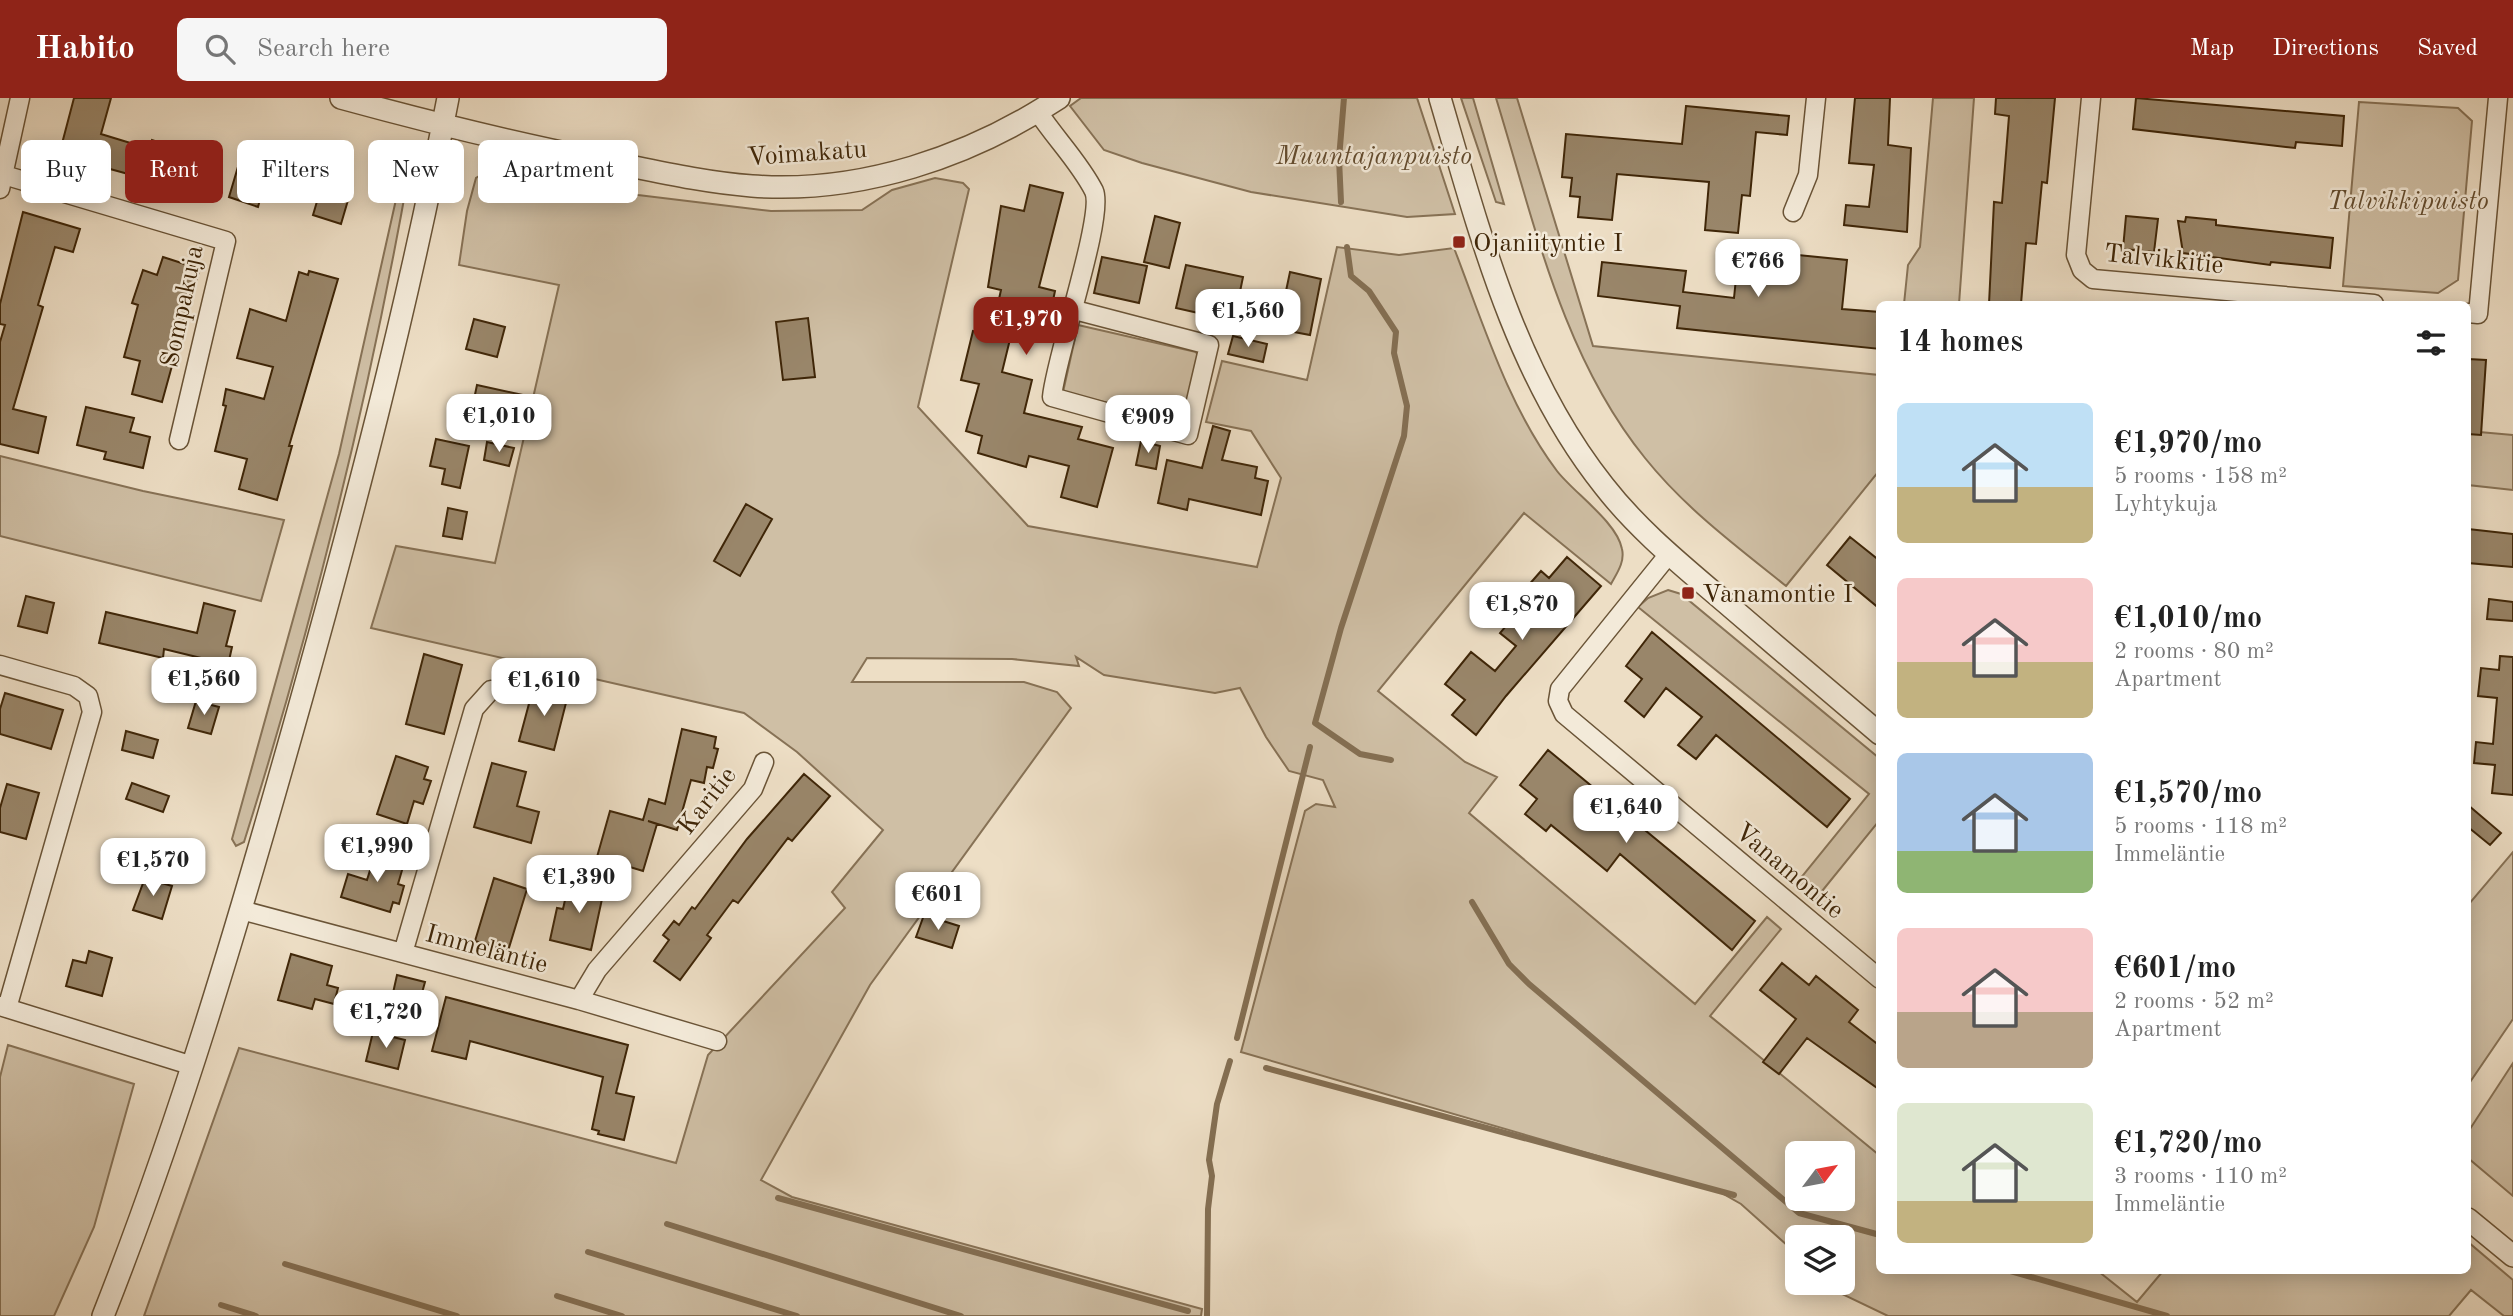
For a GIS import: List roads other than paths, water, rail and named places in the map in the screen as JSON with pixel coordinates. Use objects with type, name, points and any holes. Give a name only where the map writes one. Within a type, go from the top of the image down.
[{"type":"street","points":[[2,182],[20,98]]},
{"type":"street","name":"Voimakatu","points":[[341,98],[523,145],[702,181],[792,186],[866,178],[926,163],[972,146],[1038,112],[1059,98]]},
{"type":"street","points":[[103,1316],[193,1066],[241,910],[380,411],[411,283],[448,98]]},
{"type":"street","points":[[1440,98],[1476,220],[1517,331],[1547,396],[1603,485],[1631,518],[1669,554],[1876,731]]},
{"type":"street","points":[[1793,212],[1808,176],[1816,98]]},
{"type":"street","name":"Talvikkitie","points":[[2091,98],[2076,255],[2082,270],[2093,279],[2340,301]]},
{"type":"street","points":[[2471,313],[2478,314],[2498,98]]},
{"type":"street","points":[[1038,112],[1096,198],[1094,225],[1071,309],[1052,394],[1054,399],[1188,435],[1209,345],[1071,309]]},
{"type":"street","name":"Sompakuja","points":[[2,182],[226,241],[179,440]]},
{"type":"street","name":"Vanamontie","points":[[1669,554],[1560,689],[1558,701],[1564,714],[1876,976]]},
{"type":"street","points":[[0,665],[74,686],[88,696],[92,712],[4,1007],[193,1066]]},
{"type":"street","points":[[403,953],[474,709],[491,690]]},
{"type":"street","name":"Karitie","points":[[579,1000],[597,970],[753,789],[764,762]]},
{"type":"street","name":"Immeläntie","points":[[241,910],[579,1000],[718,1041]]},
{"type":"street","points":[[2471,1221],[2513,1256]]},
{"type":"waterway","points":[[1341,202],[1339,159],[1344,98]]},
{"type":"waterway","points":[[1347,247],[1351,276],[1369,291],[1396,332],[1394,353],[1407,406],[1404,436],[1341,628],[1315,723],[1360,754],[1391,760]]},
{"type":"waterway","points":[[1237,1038],[1310,747]]},
{"type":"waterway","points":[[1472,902],[1509,964],[1529,984],[1799,1213],[1876,1234]]},
{"type":"waterway","points":[[1207,1316],[1208,1209],[1212,1176],[1209,1160],[1217,1104],[1230,1061]]},
{"type":"waterway","points":[[1266,1068],[1734,1195]]},
{"type":"waterway","points":[[778,1198],[1188,1311]]},
{"type":"waterway","points":[[667,1224],[961,1316]]},
{"type":"waterway","points":[[588,1252],[797,1316]]},
{"type":"waterway","points":[[285,1264],[457,1316]]},
{"type":"waterway","points":[[2021,1274],[2167,1316]]},
{"type":"waterway","points":[[557,1296],[622,1316]]},
{"type":"waterway","points":[[221,1305],[256,1316]]},
{"type":"place","name":"Ojaniityntie I","points":[[1459,242]]},
{"type":"place","name":"Vanamontie I","points":[[1688,593]]},
{"type":"park label","name":"Muuntajanpuisto","points":[[1374,155]]},
{"type":"park label","name":"Talvikkipuisto","points":[[2408,200]]}]
